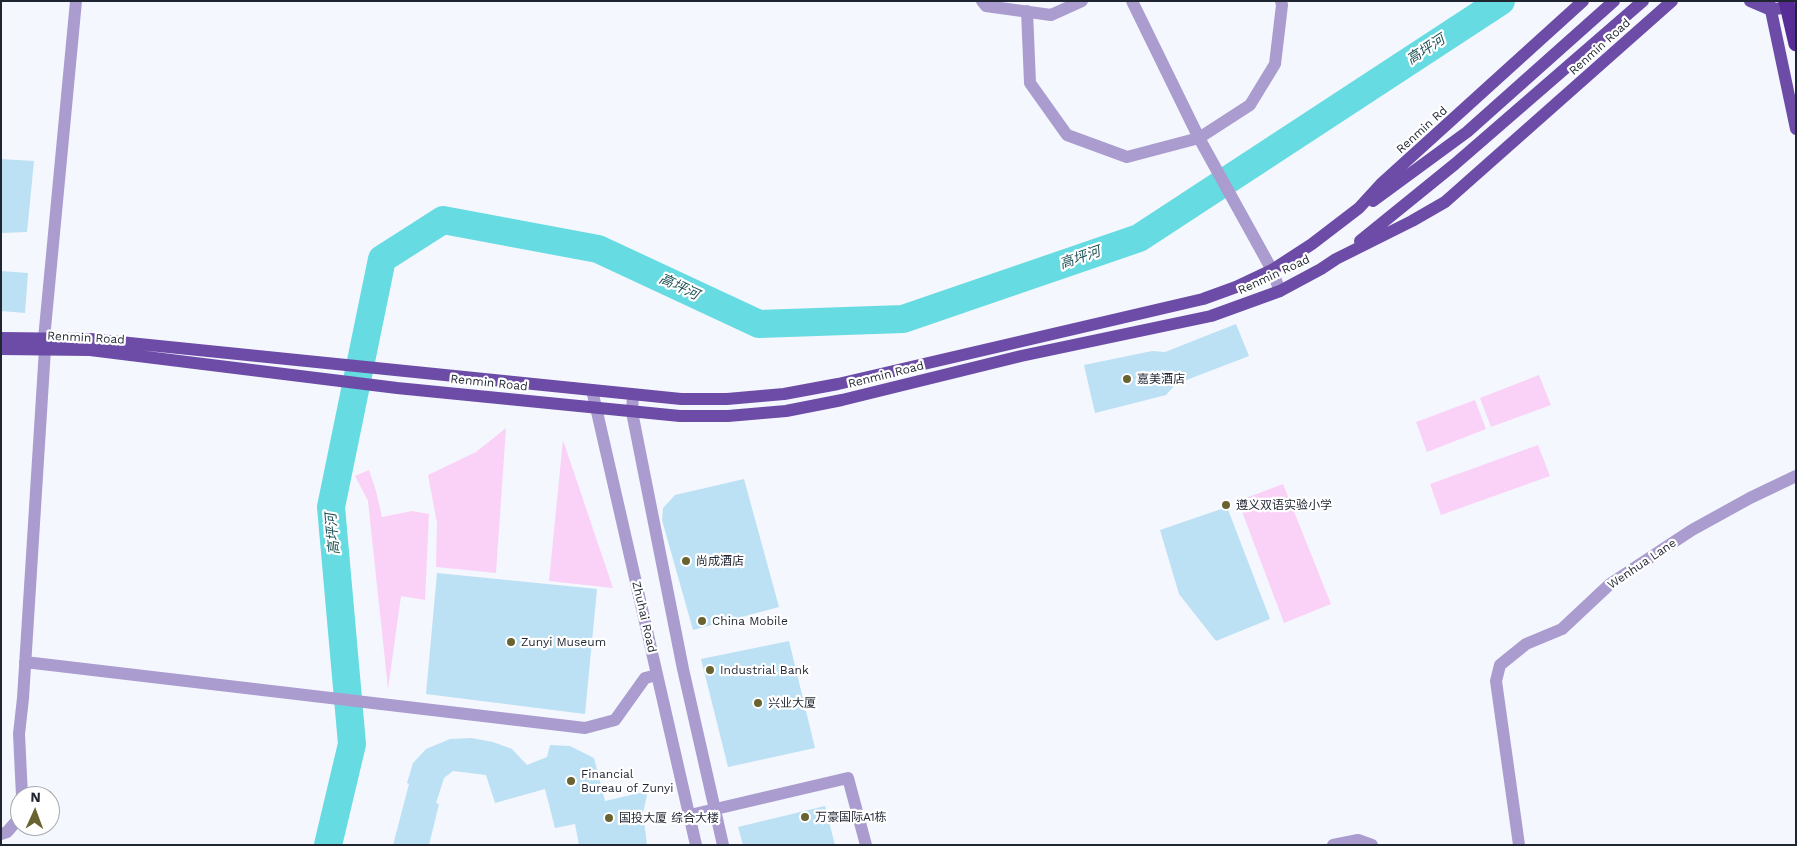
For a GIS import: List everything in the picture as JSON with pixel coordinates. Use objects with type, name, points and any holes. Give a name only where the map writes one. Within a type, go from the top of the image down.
[{"type":"highway","points":[[1786,1],[1796,44]]},
{"type":"main road","name":"Renmin Rd","points":[[1272,270],[1312,244],[1359,208],[1381,184],[1583,1]]},
{"type":"main road","points":[[1312,244],[1422,167],[1467,132],[1614,1]]},
{"type":"main road","points":[[1336,259],[1455,164],[1643,1]]},
{"type":"main road","points":[[1750,1],[1770,6],[1796,6]]},
{"type":"main road","name":"Renmin Road","points":[[1,338],[397,388],[680,416],[728,416],[805,407],[842,400],[1021,356],[1211,316],[1280,291],[1336,259],[1412,221],[1445,202],[1672,2]]},
{"type":"main road","points":[[1770,6],[1796,128]]},
{"type":"main road","name":"Renmin Road","points":[[1,349],[90,339],[633,395],[727,400],[784,394],[838,384],[1203,299],[1236,287],[1272,270]]},
{"type":"street","points":[[21,786],[18,734],[25,662],[45,344],[76,1]]},
{"type":"street","points":[[982,1],[986,6],[1051,15],[1082,1]]},
{"type":"street","points":[[1132,1],[1199,138],[1272,270],[1280,291]]},
{"type":"street","points":[[1027,11],[1030,82],[1067,134],[1127,157],[1199,138],[1250,105],[1275,64],[1281,1]]},
{"type":"street","name":"Zhuhai Road","points":[[592,390],[696,845]]},
{"type":"street","points":[[633,395],[632,412],[683,669],[723,845]]},
{"type":"street","name":"Wenhua Lane","points":[[1519,845],[1496,681],[1500,665],[1526,644],[1562,628],[1610,584],[1692,530],[1750,498],[1796,476]]},
{"type":"street","points":[[25,662],[585,728],[615,720],[645,678],[658,675]]},
{"type":"street","points":[[690,816],[848,778],[866,845]]},
{"type":"street","points":[[1333,845],[1358,840],[1372,845]]},
{"type":"shaded area","points":[[1539,375],[1551,405],[1491,427],[1480,398]]},
{"type":"shaded area","points":[[1475,400],[1486,429],[1427,452],[1416,422]]},
{"type":"shaded area","points":[[506,428],[496,573],[436,567],[437,523],[428,475],[476,452]]},
{"type":"shaded area","points":[[563,440],[613,588],[549,581]]},
{"type":"shaded area","points":[[1538,445],[1550,476],[1441,515],[1430,484]]},
{"type":"shaded area","points":[[369,470],[382,517],[412,511],[429,514],[425,600],[401,596],[388,689],[368,501],[355,476]]},
{"type":"shaded area","points":[[1283,484],[1331,604],[1284,623],[1238,501]]},
{"type":"building","points":[[1,159],[34,161],[27,232],[1,233]]},
{"type":"building","points":[[1,271],[28,273],[25,313],[1,311]]},
{"type":"building","points":[[1236,324],[1249,356],[1176,384],[1166,395],[1095,413],[1084,365],[1152,351],[1165,352]]},
{"type":"building","points":[[744,479],[779,607],[693,630],[662,520],[663,508],[675,495]]},
{"type":"building","points":[[1227,507],[1270,619],[1216,641],[1179,594],[1160,530]]},
{"type":"building","name":"Zunyi Museum","points":[[437,573],[597,589],[585,714],[426,694]]},
{"type":"building","name":"兴业大厦","points":[[789,641],[815,748],[728,767],[701,659]]},
{"type":"building","points":[[471,738],[493,742],[512,749],[527,765],[547,757],[550,745],[570,746],[594,758],[605,801],[648,791],[643,813],[647,845],[579,845],[575,824],[555,828],[545,789],[495,803],[486,775],[453,771],[444,778],[436,803],[439,804],[429,845],[393,845],[413,763],[426,749],[450,739]]},
{"type":"building","name":"万豪国际A1栋","points":[[825,806],[835,845],[743,845],[738,827]]},
{"type":"waterway","name":"高坪河","points":[[328,845],[352,744],[331,507],[382,259],[443,220],[598,249],[759,324],[903,319],[1139,238],[1501,1]]},
{"type":"place","name":"嘉美酒店","points":[[1127,379]]},
{"type":"place","name":"遵义双语实验小学","points":[[1226,505]]},
{"type":"place","name":"尚成酒店","points":[[686,561]]},
{"type":"place","name":"China Mobile","points":[[702,621]]},
{"type":"place","name":"Zunyi Museum","points":[[511,642]]},
{"type":"place","name":"Industrial Bank","points":[[710,670]]},
{"type":"place","name":"兴业大厦","points":[[758,703]]},
{"type":"place","name":"Financial Bureau of Zunyi","points":[[571,781]]},
{"type":"place","name":"万豪国际A1栋","points":[[805,817]]},
{"type":"place","name":"国投大厦 综合大楼","points":[[609,818]]}]
